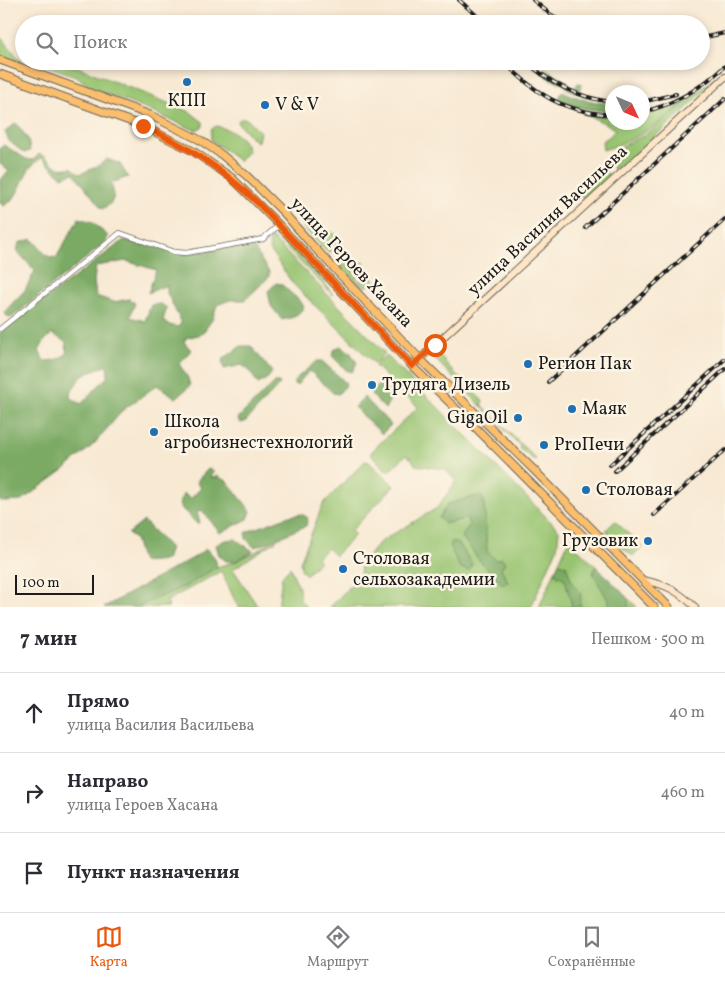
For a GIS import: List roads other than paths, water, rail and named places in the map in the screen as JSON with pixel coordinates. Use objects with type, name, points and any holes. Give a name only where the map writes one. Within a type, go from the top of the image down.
[{"type":"main road","name":"улица Героев Хасана","points":[[0,60],[15,66]]},
{"type":"main road","name":"улица Героев Хасана","points":[[27,70],[150,115],[185,132],[222,156],[247,176],[420,359],[534,470],[669,607]]},
{"type":"main road","name":"улица Героев Хасана","points":[[0,74],[136,123],[192,151],[232,178],[412,366],[654,607]]},
{"type":"main road","name":"улица Василия Васильева","points":[[412,366],[725,77]]},
{"type":"main road","points":[[641,580],[661,584],[680,593],[695,607]]},
{"type":"main road","points":[[685,607],[692,607]]},
{"type":"street","points":[[0,329],[120,233],[166,250],[186,253],[263,239],[279,225]]},
{"type":"railway","points":[[459,0],[476,15]]},
{"type":"railway","points":[[533,0],[552,15]]},
{"type":"railway","points":[[710,36],[725,33]]},
{"type":"railway","points":[[650,110],[687,95],[725,66]]},
{"type":"railway","points":[[513,70],[528,84],[552,100],[579,110],[605,114]]},
{"type":"railway","points":[[536,70],[566,89],[605,101]]},
{"type":"railway","points":[[650,100],[676,94]]},
{"type":"railway","points":[[585,228],[725,99]]},
{"type":"railway","points":[[548,382],[725,219]]},
{"type":"railway","points":[[610,465],[725,359]]},
{"type":"railway","points":[[615,471],[725,369]]},
{"type":"railway","points":[[654,515],[725,450]]},
{"type":"place","name":"КПП","points":[[187,82]]},
{"type":"place","name":"V & V","points":[[265,105]]},
{"type":"place","name":"Регион Пак","points":[[528,364]]},
{"type":"place","name":"Трудяга Дизель","points":[[372,385]]},
{"type":"place","name":"Маяк","points":[[572,409]]},
{"type":"place","name":"GigaOil","points":[[518,418]]},
{"type":"place","name":"Школа агробизнестехнологий","points":[[154,432]]},
{"type":"place","name":"ProПечи","points":[[544,445]]},
{"type":"place","name":"Столовая","points":[[586,490]]},
{"type":"place","name":"Грузовик","points":[[648,541]]},
{"type":"place","name":"Столовая сельхозакадемии","points":[[343,569]]}]
